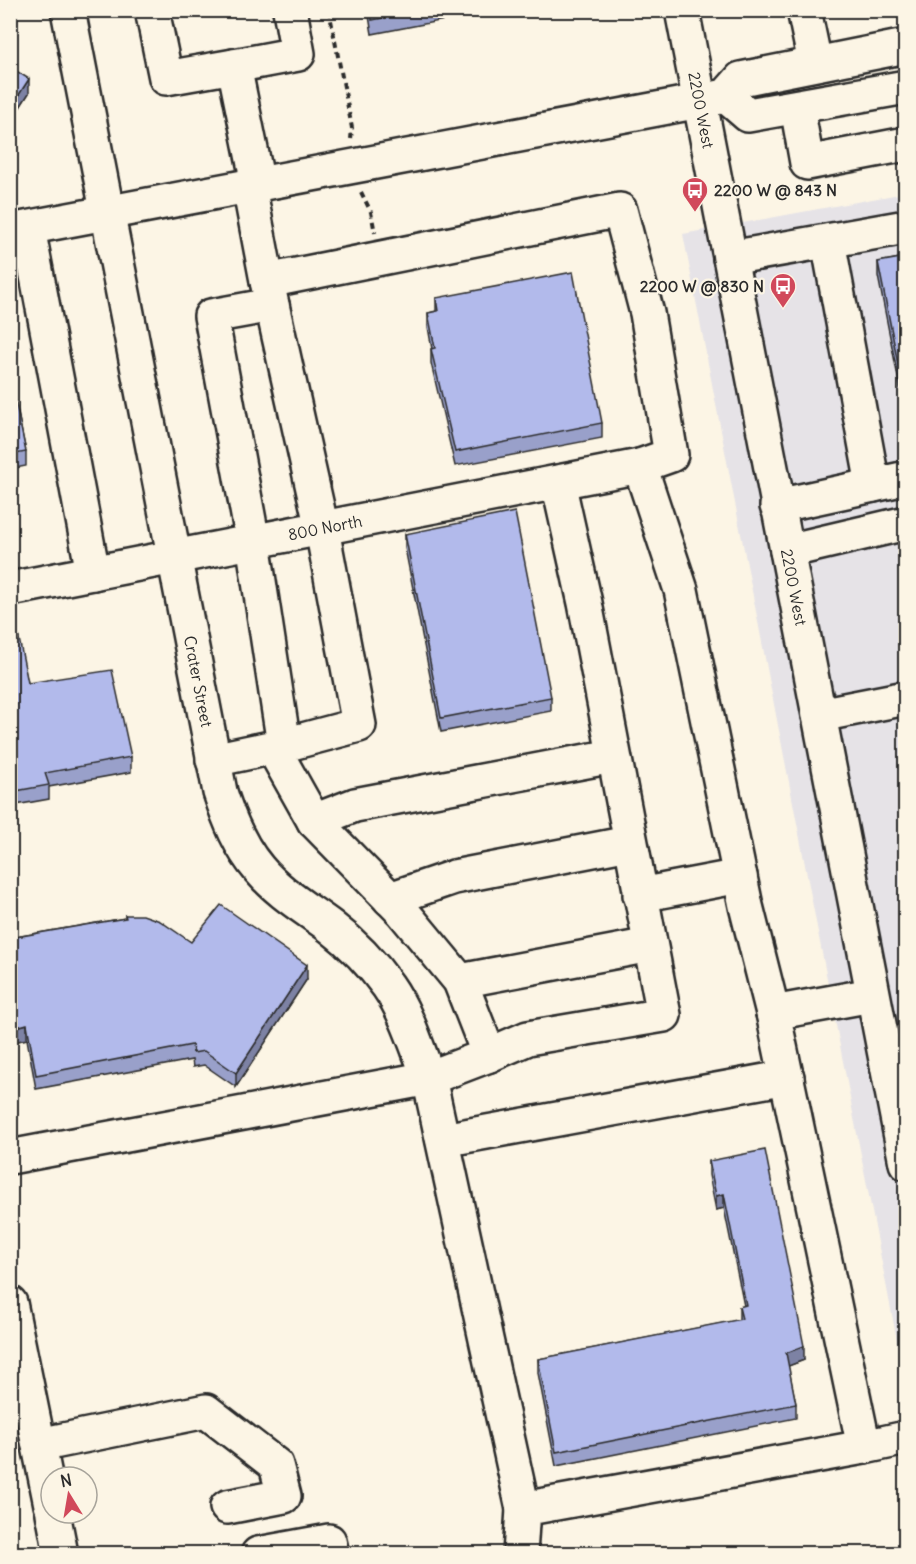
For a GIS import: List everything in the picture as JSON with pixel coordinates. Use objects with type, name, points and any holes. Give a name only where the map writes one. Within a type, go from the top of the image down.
[{"type":"street","name":"Crater Street","points":[[68,10],[220,792],[240,843],[259,869],[281,890],[334,929],[367,961],[389,987],[408,1024],[429,1078],[523,1509],[520,1554]]},
{"type":"street","points":[[152,10],[166,78],[298,54],[290,10]]},
{"type":"street","name":"2200 West","points":[[682,10],[712,98],[730,258],[906,1163]]},
{"type":"street","points":[[804,10],[815,63]]},
{"type":"street","points":[[93,573],[19,230],[712,98],[741,79],[906,46]]},
{"type":"street","points":[[213,760],[278,747],[359,725],[322,529],[269,293],[234,66]]},
{"type":"street","points":[[712,98],[748,115],[906,87]]},
{"type":"street","points":[[796,107],[807,163],[906,144]]},
{"type":"street","name":"800 North","points":[[12,581],[93,573],[174,558],[640,466],[671,455],[647,314],[620,210],[269,293]]},
{"type":"street","points":[[730,258],[906,226]]},
{"type":"street","points":[[828,241],[873,485]]},
{"type":"street","points":[[269,293],[211,316],[253,542],[278,747],[314,821],[390,899],[460,981],[489,1055]]},
{"type":"street","points":[[640,466],[681,590],[740,876],[787,1077],[864,1447]]},
{"type":"street","points":[[777,506],[906,478]]},
{"type":"street","points":[[10,1157],[429,1078],[528,1038],[664,1015],[629,843],[585,603],[558,482]]},
{"type":"street","points":[[787,551],[906,524]]},
{"type":"street","points":[[819,715],[906,699]]},
{"type":"street","points":[[314,821],[356,805],[613,756]]},
{"type":"street","points":[[390,899],[454,877],[629,843]]},
{"type":"street","points":[[640,895],[740,876]]},
{"type":"street","points":[[460,981],[650,945]]},
{"type":"street","points":[[773,1013],[872,995]]},
{"type":"street","points":[[443,1140],[787,1077]]},
{"type":"street","points":[[10,1303],[43,1465]]},
{"type":"street","points":[[39,1445],[206,1411],[276,1465],[284,1496],[227,1507]]},
{"type":"street","points":[[523,1509],[906,1438]]},
{"type":"street","points":[[55,1525],[61,1554]]},
{"type":"street","points":[[258,1554],[317,1549]]},
{"type":"shaded area","points":[[905,193],[905,1382],[683,234]]},
{"type":"building","points":[[371,10],[422,10],[372,20]]},
{"type":"building","points":[[10,67],[29,79],[11,107],[16,135],[10,136]]},
{"type":"building","points":[[906,257],[906,404],[878,262]]},
{"type":"building","points":[[573,272],[602,423],[455,452],[431,349],[435,348],[428,313],[438,311],[436,298]]},
{"type":"building","points":[[10,375],[26,452],[10,455]]},
{"type":"building","points":[[515,512],[551,697],[441,718],[405,534]]},
{"type":"building","points":[[12,604],[28,683],[112,670],[131,757],[45,773],[49,785],[10,792],[10,605]]},
{"type":"building","points":[[221,905],[307,965],[236,1073],[204,1051],[193,1053],[192,1045],[36,1075],[27,1024],[13,1028],[10,1016],[10,938],[126,918],[125,915],[143,915],[160,921],[191,942]]},
{"type":"building","points":[[765,1150],[804,1346],[786,1353],[796,1404],[556,1452],[538,1359],[742,1319],[739,1307],[746,1305],[724,1194],[716,1196],[709,1161]]},
{"type":"place","name":"2200 W @ 843 N","points":[[695,213]]},
{"type":"place","name":"2200 W @ 830 N","points":[[783,309]]}]
